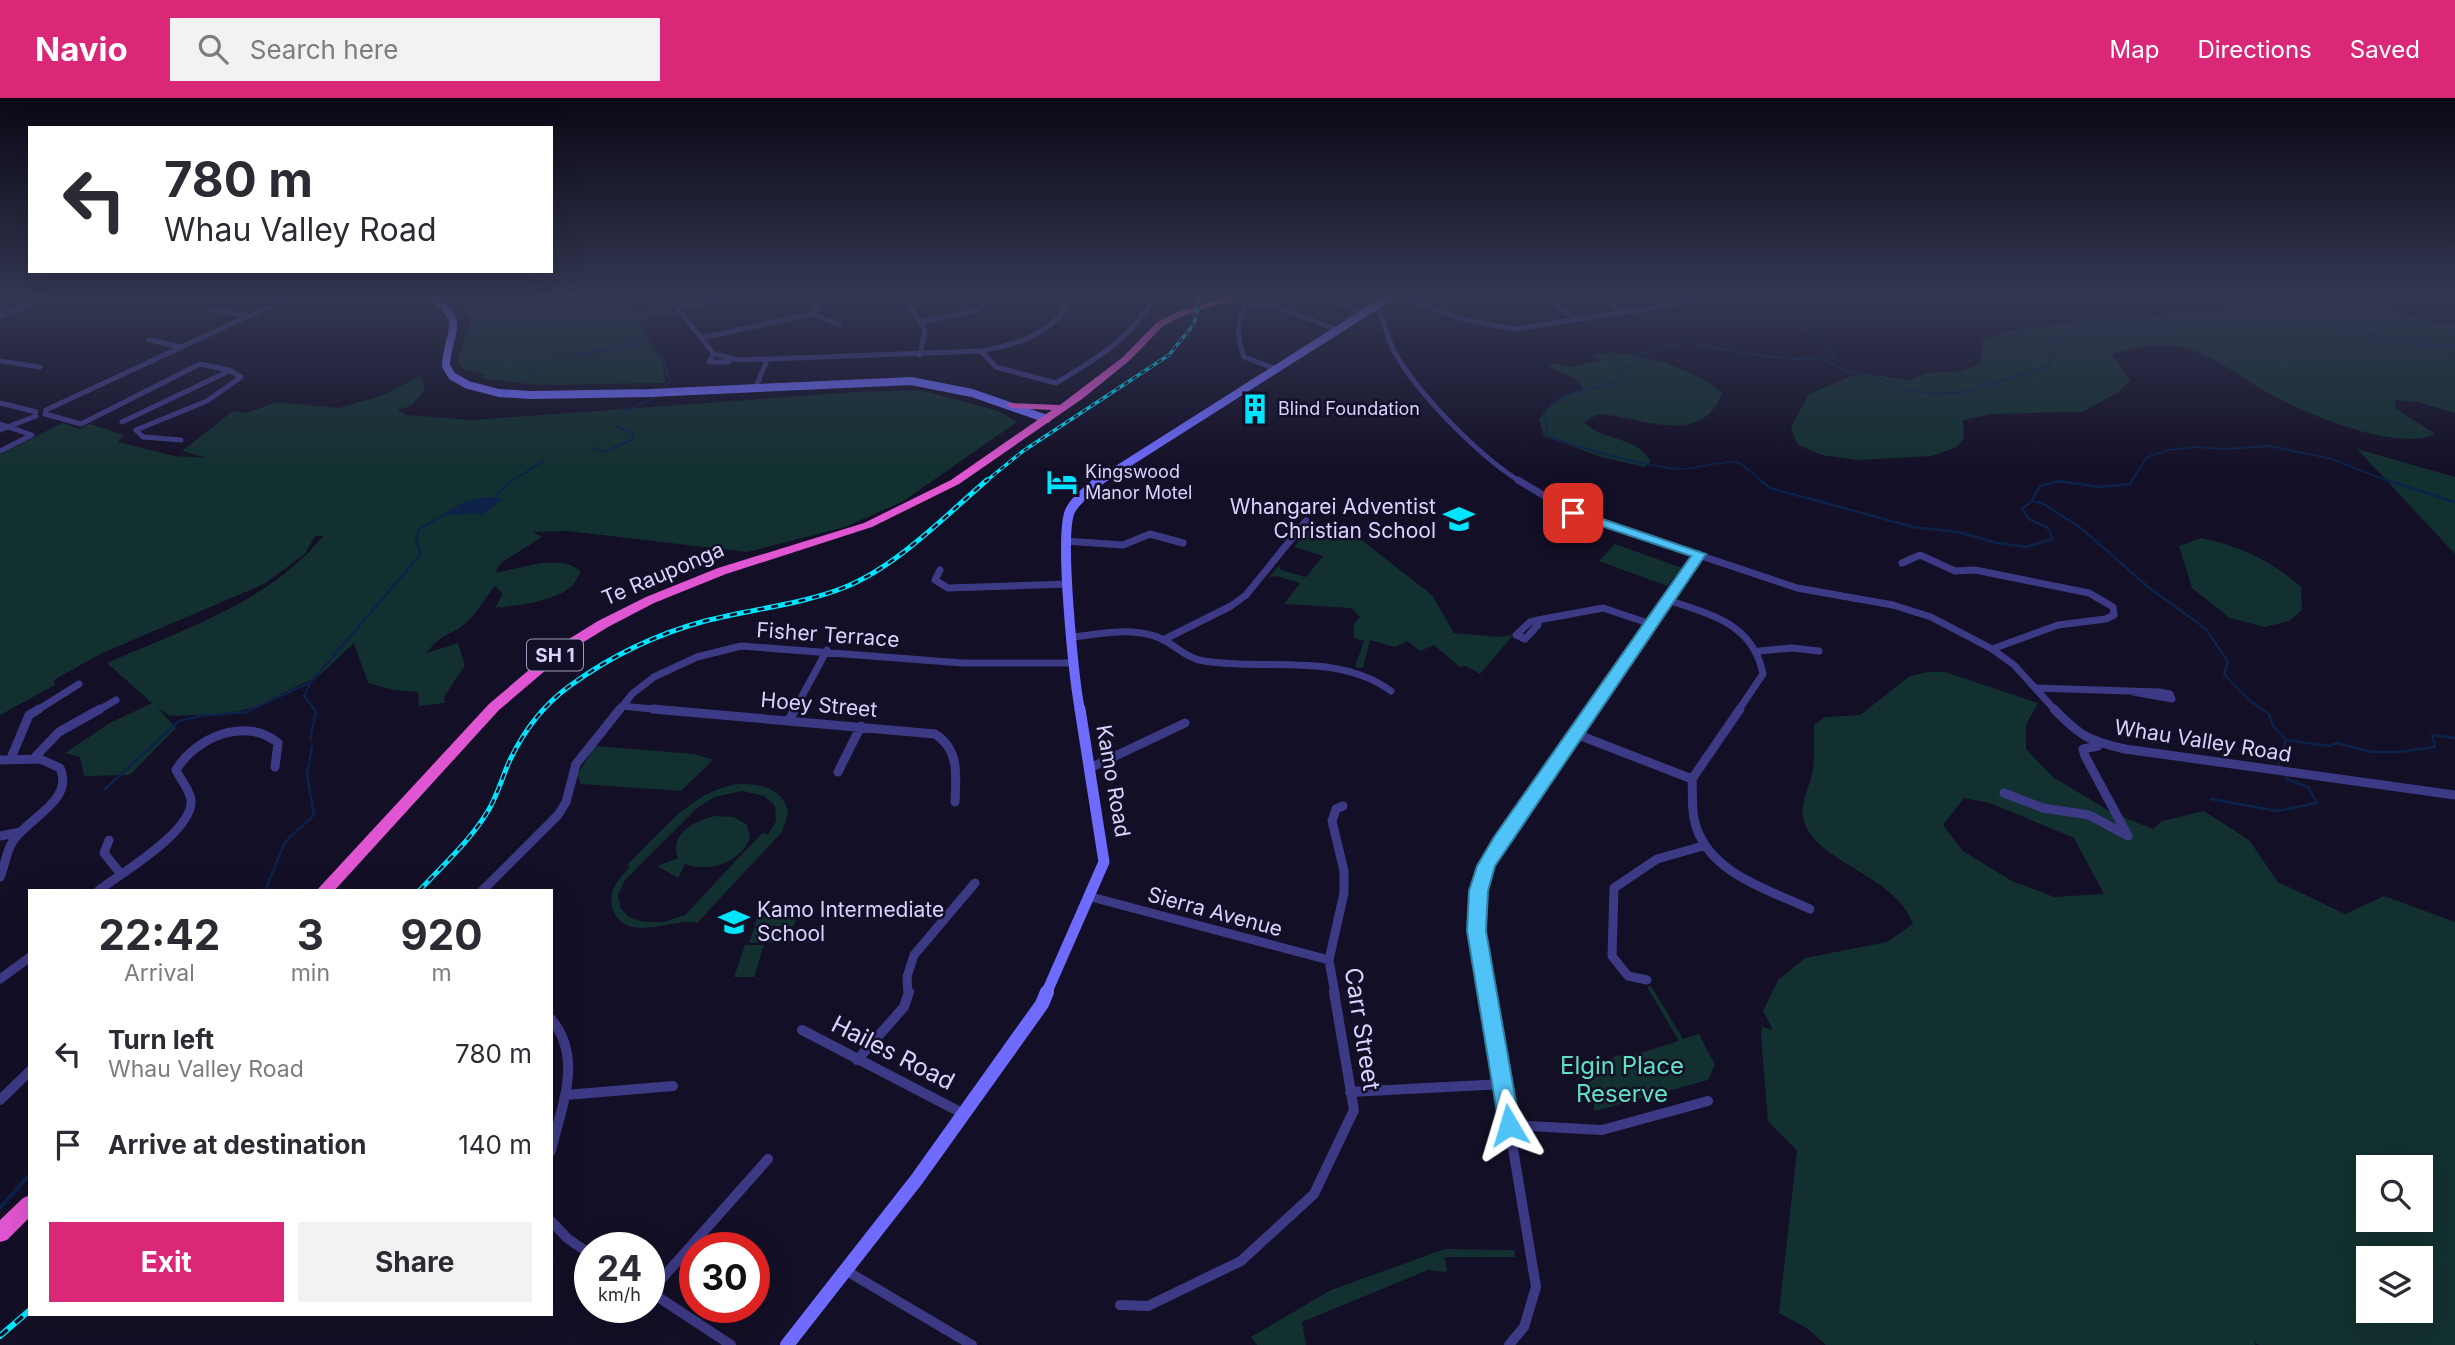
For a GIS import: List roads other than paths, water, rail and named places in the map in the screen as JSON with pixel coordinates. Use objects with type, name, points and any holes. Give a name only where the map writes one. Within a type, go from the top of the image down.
[{"type":"highway","name":"Te Rauponga","points":[[326,889],[494,707],[524,679],[581,637],[624,612],[673,590],[868,525],[913,505],[1048,415],[1119,356]]},
{"type":"highway","name":"Te Rauponga","points":[[944,486],[962,477],[1128,356]]},
{"type":"highway","points":[[1010,405],[1038,408],[1048,415]]},
{"type":"highway","points":[[1021,431],[1030,418],[1029,413]]},
{"type":"highway","points":[[0,1233],[28,1206]]},
{"type":"main road","points":[[445,356],[447,370],[458,380],[476,388],[516,393],[626,394],[916,381],[1010,405],[1029,413],[1048,415]]},
{"type":"main road","name":"Kamo Road","points":[[787,1345],[964,1114],[1042,1004],[1100,874],[1104,855],[1074,663],[1066,584],[1065,541],[1070,512],[1094,485],[1296,356]]},
{"type":"street","points":[[0,430],[45,412],[162,356]]},
{"type":"street","points":[[711,356],[709,362],[883,356]]},
{"type":"street","points":[[986,356],[996,367],[1056,383],[1099,356]]},
{"type":"street","points":[[1244,356],[1276,369]]},
{"type":"street","name":"Whau Valley Road","points":[[1397,356],[1415,383],[1500,471],[1564,509],[1807,591],[1909,609],[1931,617],[1992,649],[2014,665],[2071,727],[2091,741],[2125,749],[2455,795]]},
{"type":"street","points":[[756,387],[767,360]]},
{"type":"street","points":[[0,361],[40,367]]},
{"type":"street","points":[[45,412],[81,424],[200,364],[229,370],[241,379],[174,415],[135,430],[143,437],[181,440]]},
{"type":"street","points":[[122,422],[229,370]]},
{"type":"street","points":[[0,403],[36,414]]},
{"type":"street","points":[[0,424],[32,435],[0,451]]},
{"type":"street","points":[[1163,640],[1231,606],[1246,595],[1306,521]]},
{"type":"street","points":[[1065,541],[1123,545],[1142,534],[1150,534],[1183,543]]},
{"type":"street","points":[[1509,1345],[1524,1327],[1536,1287],[1504,1084],[1476,931],[1479,891],[1486,866],[1500,842],[1699,554]]},
{"type":"street","points":[[1902,563],[1919,555],[1955,571],[1975,570],[2089,593],[2113,607],[2114,615],[2106,619],[2058,625],[1992,649]]},
{"type":"street","points":[[940,570],[935,580],[948,588],[1066,584]]},
{"type":"street","points":[[1668,600],[1728,622],[1744,632],[1759,651],[1763,674],[1692,779],[1695,824],[1703,846],[1732,871],[1810,909]]},
{"type":"street","points":[[1538,620],[1603,608],[1651,624]]},
{"type":"street","points":[[1072,637],[1138,633],[1163,640],[1200,661],[1334,668],[1369,677],[1391,691]]},
{"type":"street","name":"Fisher Terrace","points":[[484,889],[558,815],[566,802],[576,764],[632,694],[654,677],[675,666],[717,651],[741,646],[827,650],[962,663],[1074,663]]},
{"type":"street","points":[[1759,651],[1792,648],[1819,651]]},
{"type":"street","points":[[789,720],[827,650]]},
{"type":"street","points":[[11,758],[29,715],[79,684]]},
{"type":"street","points":[[2037,688],[2133,692]]},
{"type":"street","points":[[35,757],[59,732],[116,700]]},
{"type":"street","name":"Hoey Street","points":[[622,706],[934,734],[949,741],[956,757],[954,802]]},
{"type":"street","points":[[1090,768],[1185,723]]},
{"type":"street","points":[[838,772],[861,726]]},
{"type":"street","points":[[101,889],[179,830],[191,811],[192,801],[176,770],[187,752],[203,741],[224,733],[260,731],[272,735],[278,743],[275,767]]},
{"type":"street","points":[[1576,734],[1692,779]]},
{"type":"street","points":[[2004,793],[2043,808],[2089,815],[2128,836],[2083,749],[2093,746],[2125,749]]},
{"type":"street","points":[[0,760],[35,757],[60,766],[65,775],[52,804],[29,821],[12,843],[0,877]]},
{"type":"street","name":"Carr Street","points":[[1120,1305],[1148,1306],[1241,1261],[1251,1253],[1314,1194],[1354,1110],[1329,960],[1344,893],[1344,871],[1332,821],[1336,810],[1343,806]]},
{"type":"street","points":[[0,836],[21,832]]},
{"type":"street","points":[[109,840],[104,853],[120,873]]},
{"type":"street","points":[[1647,980],[1628,976],[1612,956],[1614,888],[1657,859],[1703,846]]},
{"type":"street","points":[[857,1060],[904,1007],[909,992],[907,977],[914,956],[975,883]]},
{"type":"street","name":"Sierra Avenue","points":[[1091,897],[1329,960]]},
{"type":"street","points":[[0,979],[28,958]]},
{"type":"street","points":[[553,1021],[564,1035],[570,1056],[566,1095],[553,1142]]},
{"type":"street","name":"Hailes Road","points":[[802,1030],[964,1114]]},
{"type":"street","points":[[0,1100],[28,1074]]},
{"type":"street","points":[[1350,1092],[1504,1084]]},
{"type":"street","points":[[566,1095],[673,1086]]},
{"type":"street","points":[[1509,1125],[1602,1130],[1708,1101]]},
{"type":"street","points":[[665,1274],[768,1159]]},
{"type":"street","points":[[553,1224],[574,1243]]},
{"type":"street","points":[[845,1270],[972,1345]]},
{"type":"street","points":[[665,1301],[731,1345]]},
{"type":"water","points":[[488,497],[503,499],[482,515],[472,513],[441,516],[465,501]]},
{"type":"waterway","points":[[522,383],[551,359],[568,356]]},
{"type":"waterway","points":[[661,356],[670,382],[665,386]]},
{"type":"waterway","points":[[1633,356],[1635,359],[1612,383],[1570,394],[1551,405],[1543,415],[1547,425],[1546,436],[1662,467],[1678,469],[1737,462],[1763,482]]},
{"type":"waterway","points":[[1770,356],[1803,359],[1829,356]]},
{"type":"waterway","points":[[1824,360],[1848,372],[1875,375],[1900,389],[1934,394],[1964,392],[2050,366],[2053,356]]},
{"type":"waterway","points":[[621,414],[655,396]]},
{"type":"waterway","points":[[594,448],[603,452],[632,440],[634,434],[616,426]]},
{"type":"waterway","points":[[2131,482],[2147,457],[2169,450],[2270,446],[2332,459],[2390,482]]},
{"type":"waterway","points":[[510,482],[545,460]]},
{"type":"waterway","points":[[497,494],[512,480]]},
{"type":"waterway","points":[[1760,480],[1770,488],[1913,527],[1958,532],[1997,543],[2026,547],[2053,539],[2048,528],[2029,519],[2022,509],[2032,501]]},
{"type":"waterway","points":[[2386,480],[2455,502]]},
{"type":"waterway","points":[[2032,501],[2040,486],[2055,482]]},
{"type":"waterway","points":[[2055,482],[2066,482]]},
{"type":"waterway","points":[[2055,482],[2066,482]]},
{"type":"waterway","points":[[2066,482],[2100,487],[2131,482]]},
{"type":"waterway","points":[[2032,501],[2042,503],[2081,528],[2147,586],[2206,629],[2228,662],[2224,674],[2249,700],[2269,714],[2273,726],[2286,740]]},
{"type":"waterway","points":[[311,682],[421,554],[416,540],[419,529],[442,516]]},
{"type":"waterway","points":[[105,789],[179,721],[200,716],[246,712],[311,682]]},
{"type":"waterway","points":[[310,740],[316,711],[304,696],[311,682]]},
{"type":"waterway","points":[[2286,740],[2329,746],[2337,743],[2371,752],[2399,752],[2435,747],[2432,735],[2455,738]]},
{"type":"waterway","points":[[2281,769],[2278,764],[2286,740]]},
{"type":"waterway","points":[[266,889],[285,842],[314,815],[307,775],[312,746]]},
{"type":"waterway","points":[[2211,799],[2277,811],[2317,803],[2308,787],[2287,779],[2285,775]]},
{"type":"waterway","points":[[0,1208],[28,1176]]},
{"type":"railway","points":[[985,482],[1023,451],[1167,356]]},
{"type":"railway","points":[[421,889],[481,822],[528,729],[552,701],[586,674],[618,655],[669,632],[705,621],[809,599],[863,579],[919,540],[987,480]]},
{"type":"railway","points":[[0,1336],[28,1312]]},
{"type":"place","name":"Blind Foundation","points":[[1255,409]]},
{"type":"place","name":"Kingswood Manor Motel","points":[[1062,482]]},
{"type":"place","name":"Whangarei Adventist Christian School","points":[[1459,519]]},
{"type":"place","name":"Kamo Intermediate School","points":[[734,922]]},
{"type":"park label","name":"Elgin Place Reserve","points":[[1622,1080]]}]
